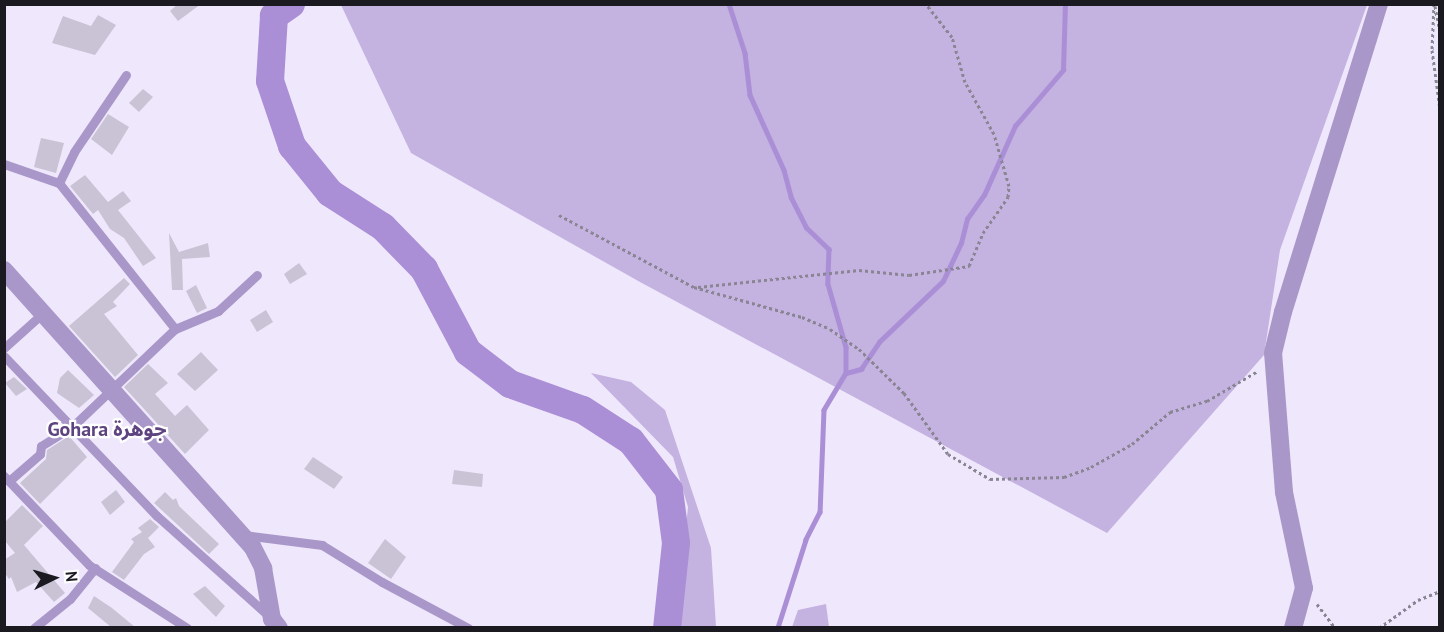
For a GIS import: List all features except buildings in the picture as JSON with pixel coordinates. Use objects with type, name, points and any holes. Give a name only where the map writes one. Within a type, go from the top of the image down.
[{"type":"street","points":[[1293,627],[1304,588],[1284,492],[1273,353],[1283,312],[1379,4]]},
{"type":"street","points":[[4,270],[252,546],[263,568],[275,623]]},
{"type":"lane","points":[[59,183],[74,152],[126,75]]},
{"type":"lane","points":[[4,164],[59,183],[175,329]]},
{"type":"lane","points":[[188,627],[95,568],[7,479],[40,454],[41,446],[73,426],[175,329],[218,311],[257,275]]},
{"type":"lane","points":[[4,348],[43,314]]},
{"type":"lane","points":[[4,356],[157,516],[275,623]]},
{"type":"lane","points":[[241,535],[322,544],[382,582],[468,627]]},
{"type":"lane","points":[[34,627],[70,599],[95,568]]},
{"type":"path","points":[[694,287],[739,285],[762,278],[835,275],[859,270],[909,275],[969,266],[983,233],[1008,197],[1009,186],[994,134],[965,82],[952,37],[926,4]]},
{"type":"path","points":[[1434,4],[1440,32]]},
{"type":"path","points":[[1434,4],[1432,50],[1440,109]]},
{"type":"path","points":[[559,215],[694,287],[802,317],[830,329],[859,349],[904,393],[948,454],[990,479],[1064,477],[1090,467],[1132,444],[1170,412],[1207,401],[1255,374],[1273,353]]},
{"type":"path","points":[[1304,588],[1335,627]]},
{"type":"path","points":[[1378,627],[1418,600],[1440,591]]},
{"type":"shaded area","points":[[341,5],[1367,5],[1280,250],[1264,355],[1107,533],[640,282],[411,153]]},
{"type":"shaded area","points":[[591,373],[631,382],[665,410],[711,548],[716,627],[676,627],[688,507],[673,457]]},
{"type":"shaded area","points":[[826,604],[829,627],[792,627],[798,610]]},
{"type":"waterway","name":"Gohara جوهرة","points":[[291,4],[274,16],[270,81],[292,146],[330,193],[383,227],[424,269],[468,352],[510,384],[583,410],[631,441],[669,490],[676,543],[667,628]]},
{"type":"waterway","points":[[729,4],[745,53],[750,95],[784,170],[791,197],[806,227],[829,249],[828,284],[846,347],[846,373],[824,410],[820,512],[806,540],[778,628]]},
{"type":"waterway","points":[[846,373],[861,369],[879,342],[943,281],[961,243],[967,219],[984,195],[1015,126],[1063,70],[1065,4]]},
{"type":"district","name":"Gohara جوهرة","points":[[107,429]]}]
